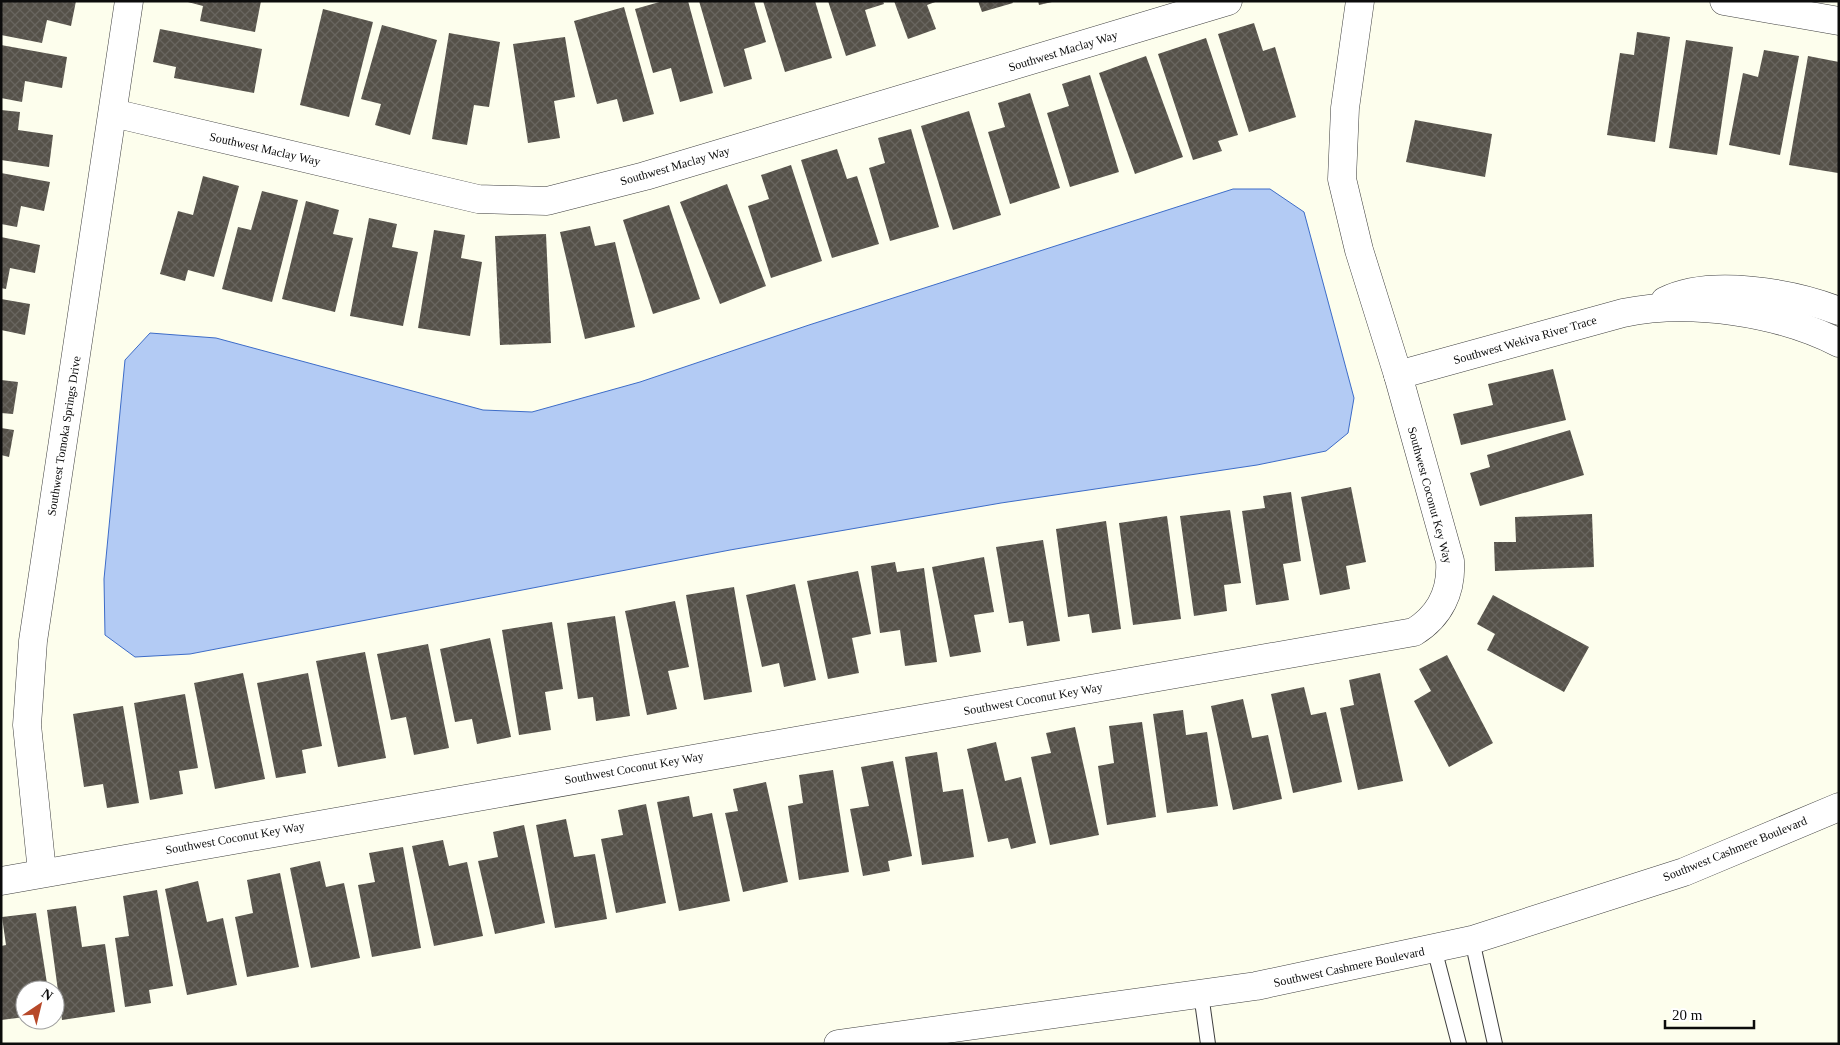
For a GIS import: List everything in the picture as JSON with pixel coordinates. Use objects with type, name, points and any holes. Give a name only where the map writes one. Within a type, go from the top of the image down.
[{"type":"street","name":"Southwest Tomoka Springs Drive","points":[[42,872],[28,725],[33,641],[129,1]]},
{"type":"street","name":"Southwest Maclay Way","points":[[113,113],[478,199],[547,201],[645,176],[1228,1]]},
{"type":"street","name":"Southwest Coconut Key Way","points":[[1,881],[42,872],[1414,632],[1426,624],[1439,608],[1449,588],[1451,576],[1450,561],[1398,376],[1359,250],[1342,179],[1344,108],[1360,1]]},
{"type":"street","points":[[1724,1],[1839,21]]},
{"type":"street","name":"Southwest Wekiva River Trace","points":[[1398,376],[1624,313],[1652,307],[1674,296],[1711,290],[1788,296],[1817,302],[1839,311]]},
{"type":"street","name":"Southwest Wekiva River Trace","points":[[1652,307],[1758,314],[1786,321],[1839,343]]},
{"type":"street","name":"Southwest Cashmere Boulevard","points":[[838,1044],[1256,986],[1472,940],[1684,872],[1839,807]]},
{"type":"lane","points":[[1472,940],[1495,1044]]},
{"type":"lane","points":[[1434,948],[1459,1044]]},
{"type":"lane","points":[[1201,994],[1208,1044]]},
{"type":"water","points":[[1233,189],[1270,189],[1304,212],[1354,398],[1348,433],[1326,451],[1257,465],[1001,503],[730,550],[190,654],[135,657],[105,635],[104,579],[125,360],[150,333],[216,338],[483,410],[532,412],[640,382],[809,325]]},
{"type":"building","points":[[1,1],[76,1],[71,26],[47,20],[42,43],[1,35]]},
{"type":"building","points":[[184,1],[261,1],[255,32],[200,21],[203,6]]},
{"type":"building","points":[[663,1],[688,1],[713,93],[680,102],[671,68],[653,73],[635,9]]},
{"type":"building","points":[[699,1],[754,1],[766,42],[744,49],[752,79],[724,87]]},
{"type":"building","points":[[763,1],[815,1],[832,58],[785,72]]},
{"type":"building","points":[[828,1],[883,1],[884,4],[865,10],[876,46],[846,56]]},
{"type":"building","points":[[894,1],[938,1],[927,5],[936,29],[908,39]]},
{"type":"building","points":[[978,1],[1012,1],[1013,3],[982,12]]},
{"type":"building","points":[[1038,1],[1052,1],[1052,2],[1039,5]]},
{"type":"building","points":[[624,7],[654,114],[623,122],[617,99],[597,104],[574,21]]},
{"type":"building","points":[[323,9],[373,22],[349,117],[300,105]]},
{"type":"building","points":[[1254,23],[1263,51],[1275,47],[1296,117],[1249,132],[1218,34]]},
{"type":"building","points":[[382,25],[437,40],[410,135],[375,125],[381,104],[361,99]]},
{"type":"building","points":[[160,29],[262,49],[254,93],[174,78],[176,67],[153,62]]},
{"type":"building","points":[[1637,32],[1670,37],[1655,142],[1607,135],[1620,53],[1634,55]]},
{"type":"building","points":[[449,33],[500,42],[489,107],[474,105],[467,145],[432,139]]},
{"type":"building","points":[[565,37],[575,97],[554,101],[560,138],[528,143],[513,44]]},
{"type":"building","points":[[1206,38],[1238,135],[1218,141],[1222,151],[1193,160],[1158,54]]},
{"type":"building","points":[[1686,40],[1733,47],[1717,155],[1669,148]]},
{"type":"building","points":[[1,45],[67,57],[62,88],[25,81],[22,102],[1,98]]},
{"type":"building","points":[[1764,50],[1799,56],[1780,155],[1729,145],[1743,73],[1758,77]]},
{"type":"building","points":[[1146,56],[1183,157],[1135,174],[1099,73]]},
{"type":"building","points":[[1808,56],[1839,62],[1838,173],[1789,165]]},
{"type":"building","points":[[1090,75],[1119,172],[1070,187],[1047,113],[1069,106],[1062,84]]},
{"type":"building","points":[[1030,93],[1060,188],[1010,204],[988,132],[1005,127],[998,103]]},
{"type":"building","points":[[1,110],[20,112],[18,130],[53,135],[49,167],[1,160]]},
{"type":"building","points":[[969,111],[1001,215],[953,230],[921,126]]},
{"type":"building","points":[[1415,120],[1492,134],[1485,177],[1406,162]]},
{"type":"building","points":[[911,129],[939,227],[890,241],[869,168],[885,163],[878,138]]},
{"type":"building","points":[[837,149],[847,179],[857,176],[879,244],[832,258],[801,160]]},
{"type":"building","points":[[791,165],[822,261],[771,278],[748,206],[769,199],[761,175]]},
{"type":"building","points":[[1,173],[50,182],[44,211],[21,206],[17,227],[1,224]]},
{"type":"building","points":[[203,176],[239,186],[214,277],[188,270],[185,281],[160,274],[178,211],[193,215]]},
{"type":"building","points":[[727,184],[766,286],[720,304],[680,202]]},
{"type":"building","points":[[262,191],[298,200],[272,302],[222,289],[238,227],[251,230]]},
{"type":"building","points":[[306,201],[339,210],[333,234],[353,238],[335,312],[282,299]]},
{"type":"building","points":[[669,205],[700,299],[653,314],[623,220]]},
{"type":"building","points":[[369,218],[397,224],[392,247],[418,252],[403,326],[350,316]]},
{"type":"building","points":[[590,226],[595,246],[615,242],[635,327],[585,339],[560,232]]},
{"type":"building","points":[[434,230],[465,235],[461,258],[482,262],[470,336],[418,328]]},
{"type":"building","points":[[546,234],[551,343],[500,345],[495,236]]},
{"type":"building","points":[[1,237],[40,245],[35,273],[10,268],[6,289],[1,288]]},
{"type":"building","points":[[1,299],[30,304],[25,335],[1,330]]},
{"type":"building","points":[[1553,369],[1566,420],[1461,445],[1453,414],[1493,405],[1488,384]]},
{"type":"building","points":[[1,380],[18,382],[13,414],[1,413]]},
{"type":"building","points":[[1,428],[14,430],[9,457],[1,455]]},
{"type":"building","points":[[1570,430],[1584,475],[1480,506],[1470,473],[1490,467],[1487,455]]},
{"type":"building","points":[[1351,487],[1366,562],[1346,566],[1350,589],[1320,595],[1301,497]]},
{"type":"building","points":[[1291,492],[1301,561],[1283,564],[1289,600],[1256,605],[1242,511],[1265,508],[1263,496]]},
{"type":"building","points":[[1230,510],[1241,583],[1224,585],[1227,611],[1194,616],[1180,516]]},
{"type":"building","points":[[1592,514],[1594,567],[1495,571],[1494,542],[1516,542],[1515,517]]},
{"type":"building","points":[[1167,516],[1181,619],[1133,625],[1119,523]]},
{"type":"building","points":[[1106,521],[1121,629],[1092,633],[1089,614],[1068,617],[1056,529]]},
{"type":"building","points":[[1043,540],[1060,641],[1027,646],[1023,621],[1009,623],[996,547]]},
{"type":"building","points":[[984,557],[994,612],[974,615],[981,652],[950,657],[932,567]]},
{"type":"building","points":[[895,562],[897,572],[924,568],[937,662],[905,666],[900,630],[880,633],[871,566]]},
{"type":"building","points":[[858,571],[871,634],[852,638],[859,673],[828,679],[807,581]]},
{"type":"building","points":[[795,584],[816,680],[784,687],[779,663],[762,667],[746,595]]},
{"type":"building","points":[[734,587],[752,692],[704,700],[686,595]]},
{"type":"building","points":[[1493,595],[1589,647],[1564,692],[1487,650],[1495,634],[1477,624]]},
{"type":"building","points":[[675,601],[689,667],[668,671],[677,709],[647,715],[625,611]]},
{"type":"building","points":[[615,616],[630,716],[596,721],[593,697],[578,699],[567,623]]},
{"type":"building","points":[[552,622],[563,689],[545,692],[551,730],[519,735],[502,630]]},
{"type":"building","points":[[490,638],[511,737],[477,744],[472,719],[455,722],[440,649]]},
{"type":"building","points":[[428,644],[449,748],[414,755],[406,717],[391,720],[377,654]]},
{"type":"building","points":[[365,652],[386,758],[338,767],[316,661]]},
{"type":"building","points":[[1447,655],[1493,743],[1449,767],[1414,701],[1431,691],[1419,669]]},
{"type":"building","points":[[243,673],[265,779],[215,789],[194,683]]},
{"type":"building","points":[[308,673],[322,746],[302,750],[306,773],[276,778],[257,683]]},
{"type":"building","points":[[1380,673],[1403,781],[1358,790],[1340,708],[1354,705],[1349,680]]},
{"type":"building","points":[[1304,687],[1311,715],[1326,712],[1342,782],[1293,793],[1271,694]]},
{"type":"building","points":[[185,694],[198,768],[179,771],[183,794],[150,800],[134,703]]},
{"type":"building","points":[[1243,699],[1252,738],[1268,735],[1282,799],[1233,810],[1211,706]]},
{"type":"building","points":[[123,706],[139,803],[107,808],[103,784],[84,787],[73,714]]},
{"type":"building","points":[[1183,710],[1186,735],[1207,732],[1218,806],[1167,813],[1153,714]]},
{"type":"building","points":[[1142,722],[1156,817],[1107,825],[1098,766],[1114,763],[1109,726]]},
{"type":"building","points":[[1075,727],[1099,835],[1050,845],[1031,757],[1051,753],[1046,733]]},
{"type":"building","points":[[996,742],[1005,781],[1021,777],[1036,843],[1011,849],[1008,838],[988,842],[967,749]]},
{"type":"building","points":[[937,752],[943,792],[963,789],[974,857],[922,865],[905,757]]},
{"type":"building","points":[[893,761],[912,856],[888,861],[890,871],[863,876],[850,809],[869,806],[861,767]]},
{"type":"building","points":[[833,770],[849,872],[799,880],[788,806],[803,803],[799,775]]},
{"type":"building","points":[[766,782],[788,882],[743,892],[725,813],[738,811],[733,789]]},
{"type":"building","points":[[689,796],[693,817],[712,813],[730,901],[679,911],[657,802]]},
{"type":"building","points":[[646,804],[666,903],[616,913],[601,839],[623,835],[618,810]]},
{"type":"building","points":[[566,819],[574,857],[595,854],[607,919],[555,928],[536,825]]},
{"type":"building","points":[[524,825],[545,923],[495,934],[478,861],[498,857],[493,832]]},
{"type":"building","points":[[443,840],[449,866],[467,862],[483,936],[434,946],[412,846]]},
{"type":"building","points":[[403,847],[421,948],[372,957],[358,885],[375,882],[369,853]]},
{"type":"building","points":[[320,861],[326,887],[344,883],[360,958],[311,968],[290,868]]},
{"type":"building","points":[[280,873],[299,967],[247,977],[235,917],[253,913],[247,880]]},
{"type":"building","points":[[198,881],[207,922],[223,918],[237,985],[187,995],[165,889]]},
{"type":"building","points":[[157,890],[173,986],[149,990],[151,1003],[125,1007],[115,938],[129,936],[123,896]]},
{"type":"building","points":[[76,906],[82,947],[105,944],[115,1012],[65,1020],[65,980],[57,980],[47,910]]},
{"type":"building","points":[[36,913],[46,980],[15,980],[15,1018],[1,1020],[1,946],[6,945],[2,917]]}]
